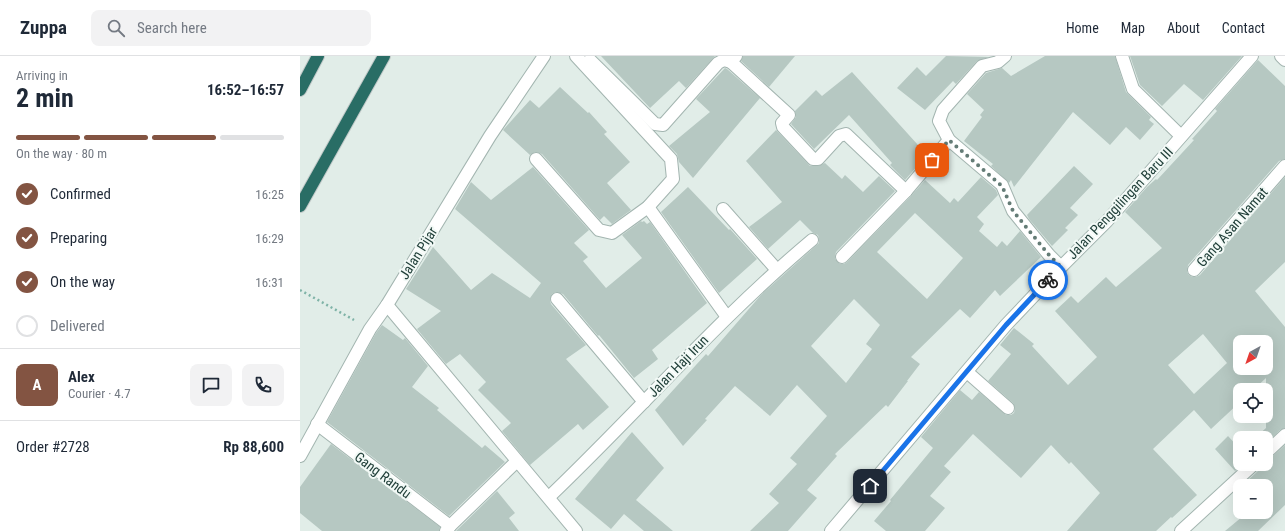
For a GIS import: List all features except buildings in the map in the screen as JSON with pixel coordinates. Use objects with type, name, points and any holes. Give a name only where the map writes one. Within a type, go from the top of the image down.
[{"type":"highway","points":[[300,90],[318,56]]},
{"type":"highway","points":[[300,206],[384,56]]},
{"type":"street","name":"Jalan Pijar","points":[[300,456],[370,330],[387,305],[490,136],[544,56]]},
{"type":"street","points":[[536,159],[599,230],[612,233],[648,206],[673,179],[671,159],[576,56]]},
{"type":"street","points":[[586,56],[655,124],[663,125],[718,62],[734,59],[789,115],[782,123],[783,127],[813,158],[818,159],[839,136],[846,134],[906,191]]},
{"type":"street","points":[[1005,56],[998,62],[982,66],[944,110],[939,121],[949,140],[1002,186],[1013,211],[1049,255],[1061,267]]},
{"type":"street","points":[[1122,56],[1133,89],[1181,136]]},
{"type":"street","name":"Jalan Penggilingan Baru III","points":[[831,531],[1006,325],[1061,267],[1107,222],[1252,56]]},
{"type":"street","points":[[1281,56],[1285,60]]},
{"type":"street","points":[[842,257],[906,191],[949,140]]},
{"type":"street","name":"Gang Asan Namat","points":[[1194,270],[1285,166]]},
{"type":"street","points":[[648,206],[727,317]]},
{"type":"street","points":[[723,209],[777,270]]},
{"type":"street","name":"Jalan Haji Irun","points":[[549,497],[727,317],[777,270],[812,240]]},
{"type":"street","points":[[557,299],[644,402]]},
{"type":"street","points":[[387,305],[576,531]]},
{"type":"street","points":[[967,372],[1008,408]]},
{"type":"street","name":"Gang Randu","points":[[317,424],[448,528]]},
{"type":"street","points":[[1273,446],[1285,435]]},
{"type":"street","points":[[448,528],[517,461]]},
{"type":"street","points":[[1181,531],[1246,471]]},
{"type":"path","points":[[300,290],[370,330]]},
{"type":"way so far","points":[[932,160],[949,140],[1002,186],[1013,211],[1049,255],[1061,267],[1048,280]]},
{"type":"route","points":[[870,486],[1006,325],[1048,280]]}]
